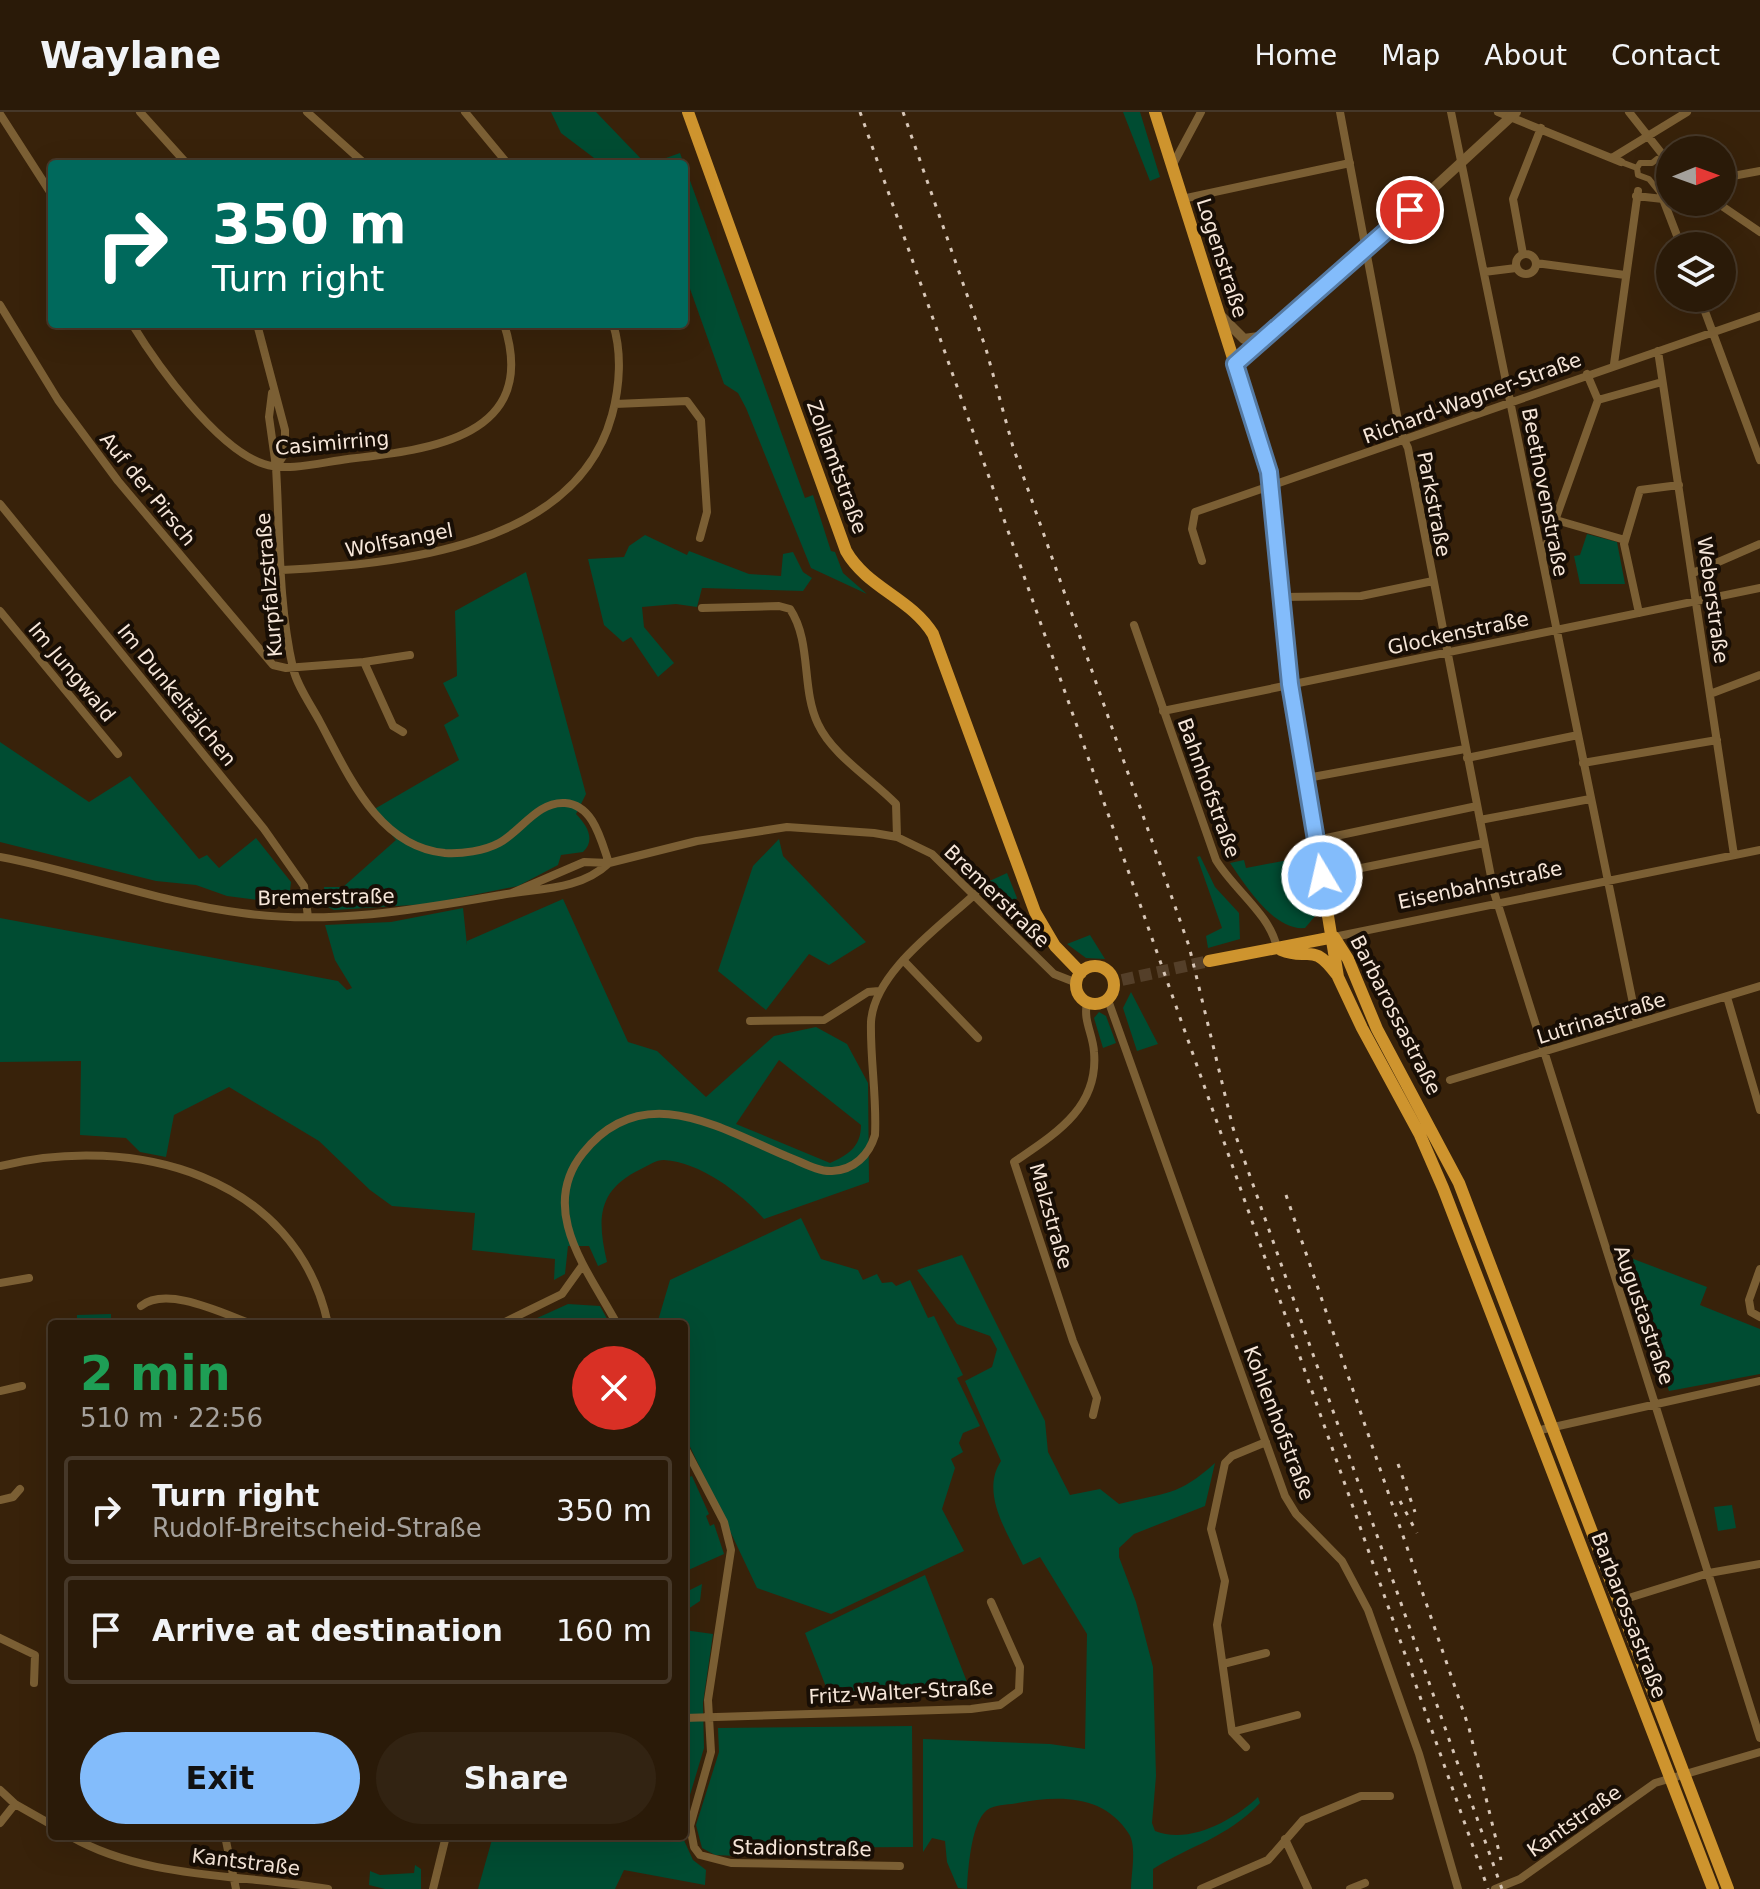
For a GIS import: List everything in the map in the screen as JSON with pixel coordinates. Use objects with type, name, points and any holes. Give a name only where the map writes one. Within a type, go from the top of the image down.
[{"type":"main road","name":"Zollamtstraße","points":[[688,112],[846,551],[863,573],[916,612],[933,634],[1035,912],[1079,978]]},
{"type":"main road","name":"Logenstraße","points":[[1155,112],[1266,459],[1290,684],[1334,937]]},
{"type":"main road","name":"Eisenbahnstraße","points":[[1209,961],[1334,937]]},
{"type":"main road","name":"Barbarossastraße","points":[[1334,937],[1338,977],[1428,1153],[1713,1889]]},
{"type":"main road","name":"Barbarossastraße","points":[[1334,937],[1348,959],[1377,1029],[1459,1183],[1554,1425],[1728,1889]]},
{"type":"main road","points":[[1277,948],[1290,954],[1315,953],[1324,957],[1338,977]]},
{"type":"main road","points":[[1090,967],[1100,967],[1118,981],[1108,1000],[1099,1004],[1087,1003],[1078,992],[1079,978],[1090,967]]},
{"type":"street","points":[[140,112],[183,160]]},
{"type":"street","points":[[307,112],[361,160]]},
{"type":"street","points":[[465,112],[505,160]]},
{"type":"street","points":[[1172,166],[1201,112]]},
{"type":"street","name":"Parkstraße","points":[[1340,112],[1497,902]]},
{"type":"street","name":"Beethovenstraße","points":[[1451,112],[1637,1023]]},
{"type":"street","points":[[1498,112],[1513,115],[1637,168],[1656,190]]},
{"type":"street","points":[[1629,112],[1656,148]]},
{"type":"street","points":[[1617,160],[1644,135],[1687,112]]},
{"type":"street","points":[[0,114],[48,189]]},
{"type":"street","points":[[1235,364],[1366,251],[1513,115]]},
{"type":"street","points":[[1523,254],[1513,199],[1541,128]]},
{"type":"street","points":[[1614,364],[1637,193],[1655,169],[1654,161],[1646,161],[1637,168]]},
{"type":"street","points":[[1182,199],[1350,163]]},
{"type":"street","points":[[1736,175],[1760,171]]},
{"type":"street","points":[[1637,193],[1656,196]]},
{"type":"street","points":[[1736,214],[1758,227]]},
{"type":"street","points":[[1484,272],[1516,268],[1528,275],[1536,263],[1533,257],[1523,254]]},
{"type":"street","points":[[1516,268],[1517,259],[1523,254]]},
{"type":"street","points":[[1536,263],[1625,275]]},
{"type":"street","name":"Auf der Pirsch","points":[[0,305],[58,400],[118,481],[273,665],[293,668]]},
{"type":"street","points":[[1705,312],[1760,460]]},
{"type":"street","points":[[1219,314],[1244,339],[1259,339],[1275,331]]},
{"type":"street","name":"Richard-Wagner-Straße","points":[[1202,561],[1192,529],[1195,512],[1614,364],[1760,316]]},
{"type":"street","name":"Casimirring","points":[[135,328],[164,374],[206,420],[250,457],[276,467],[421,450],[474,430],[498,406],[508,381],[511,358],[505,328]]},
{"type":"street","name":"Kurpfalzstraße","points":[[258,328],[272,393],[285,430],[285,453],[276,467]]},
{"type":"street","name":"Wolfsangel","points":[[282,570],[412,558],[461,545],[516,522],[562,494],[586,469],[606,435],[615,404],[619,358],[614,328]]},
{"type":"street","name":"Weberstraße","points":[[1658,351],[1734,855]]},
{"type":"street","points":[[1542,558],[1598,400],[1587,374]]},
{"type":"street","points":[[1598,400],[1662,382]]},
{"type":"street","name":"Kurpfalzstraße","points":[[272,393],[269,417],[293,668],[348,775],[368,804],[401,838],[444,853],[487,847],[500,842],[544,808],[563,803],[581,808],[593,822],[609,863]]},
{"type":"street","points":[[615,404],[687,401],[697,411],[701,420],[707,512],[700,538]]},
{"type":"street","points":[[1639,613],[1625,540],[1640,490],[1679,485]]},
{"type":"street","name":"Im Dunkeltälchen","points":[[0,504],[264,829],[304,886],[308,917]]},
{"type":"street","points":[[1556,520],[1625,540]]},
{"type":"street","points":[[1693,573],[1760,544]]},
{"type":"street","points":[[1281,597],[1361,596],[1433,581]]},
{"type":"street","name":"Glockenstraße","points":[[1163,711],[1760,588]]},
{"type":"street","points":[[702,608],[779,606],[790,609],[799,629],[817,724],[830,742],[896,804],[897,837]]},
{"type":"street","name":"Im Jungwald","points":[[0,611],[118,754]]},
{"type":"street","name":"Bahnhofstraße","points":[[1134,625],[1216,860],[1237,891],[1274,931],[1277,948]]},
{"type":"street","points":[[293,668],[410,655]]},
{"type":"street","points":[[364,662],[393,726],[403,732]]},
{"type":"street","points":[[1710,694],[1760,675]]},
{"type":"street","points":[[1307,778],[1578,735]]},
{"type":"street","points":[[1583,763],[1717,740]]},
{"type":"street","points":[[1480,820],[1590,799]]},
{"type":"street","points":[[1317,840],[1477,806]]},
{"type":"street","name":"Bremerstraße","points":[[512,893],[584,862],[609,863],[697,841],[787,827],[843,829],[897,837],[932,854],[1054,974],[1079,978]]},
{"type":"street","points":[[1322,876],[1484,843]]},
{"type":"street","points":[[1758,850],[1760,861]]},
{"type":"street","name":"Eisenbahnstraße","points":[[1334,937],[1758,850]]},
{"type":"street","name":"Bremerstraße","points":[[0,857],[232,912],[308,917],[427,910],[575,883],[609,863]]},
{"type":"street","points":[[615,1320],[582,1266],[568,1229],[566,1185],[577,1160],[593,1140],[612,1125],[659,1111],[678,1113],[827,1171],[859,1162],[872,1146],[875,1135],[871,1023],[879,991],[904,961],[975,894]]},
{"type":"street","name":"Augustastraße","points":[[1497,902],[1760,1738]]},
{"type":"street","points":[[904,961],[978,1038]]},
{"type":"street","name":"Lutrinastraße","points":[[1450,1080],[1760,986]]},
{"type":"street","points":[[750,1021],[824,1020],[868,992],[879,991]]},
{"type":"street","points":[[1727,997],[1760,1110]]},
{"type":"street","name":"Kohlenhofstraße","points":[[1108,1000],[1285,1496],[1296,1514],[1342,1561],[1368,1610],[1419,1754],[1458,1889]]},
{"type":"street","name":"Malzstraße","points":[[1087,1003],[1085,1013],[1094,1054],[1089,1093],[1072,1119],[1014,1162],[1073,1341],[1097,1398],[1093,1415]]},
{"type":"street","points":[[0,1166],[51,1157],[121,1159],[165,1166],[227,1187],[265,1212],[297,1247],[319,1289],[327,1320]]},
{"type":"street","points":[[509,1320],[562,1294],[582,1266]]},
{"type":"street","points":[[1760,1269],[1749,1300],[1751,1312],[1760,1317]]},
{"type":"street","points":[[0,1283],[29,1278]]},
{"type":"street","points":[[141,1306],[151,1300],[186,1300],[241,1320]]},
{"type":"street","points":[[1536,1431],[1760,1381]]},
{"type":"street","points":[[0,1391],[22,1386]]},
{"type":"street","points":[[1246,1747],[1232,1732],[1217,1614],[1225,1581],[1212,1538],[1214,1506],[1228,1459],[1266,1442]]},
{"type":"street","name":"Stadionstraße","points":[[688,1454],[724,1522],[731,1550],[708,1700],[711,1752],[690,1826],[690,1837],[700,1855],[731,1863],[900,1866]]},
{"type":"street","points":[[0,1500],[13,1497],[20,1489]]},
{"type":"street","points":[[1619,1601],[1709,1573],[1760,1564]]},
{"type":"street","name":"Fritz-Walter-Straße","points":[[688,1718],[971,1709],[1000,1705],[1019,1691],[1020,1667],[991,1602]]},
{"type":"street","points":[[0,1638],[35,1655],[34,1683]]},
{"type":"street","points":[[1223,1664],[1266,1653]]},
{"type":"street","points":[[1232,1732],[1297,1715]]},
{"type":"street","name":"Kantstraße","points":[[1495,1889],[1520,1879],[1655,1783],[1670,1776],[1760,1752]]},
{"type":"street","points":[[0,1790],[15,1804],[48,1823]]},
{"type":"street","points":[[1201,1889],[1268,1860],[1297,1824],[1348,1801],[1373,1794],[1390,1796]]},
{"type":"street","points":[[0,1823],[15,1804]]},
{"type":"street","points":[[1285,1839],[1308,1889]]},
{"type":"street","name":"Kantstraße","points":[[77,1840],[162,1867],[328,1889]]},
{"type":"street","points":[[226,1840],[236,1889]]},
{"type":"street","points":[[433,1889],[445,1840]]},
{"type":"street","points":[[1227,1878],[1232,1889]]},
{"type":"street","points":[[1350,1889],[1365,1883]]},
{"type":"green space","points":[[551,112],[596,112],[642,160],[597,160],[561,133]]},
{"type":"green space","points":[[1123,112],[1140,112],[1160,177],[1150,181]]},
{"type":"green space","points":[[680,153],[683,160],[660,160]]},
{"type":"green space","points":[[688,175],[805,498],[813,495],[831,551],[835,552],[843,573],[867,594],[811,568],[746,408],[738,393],[724,384],[688,283]]},
{"type":"green space","points":[[1587,534],[1617,542],[1625,584],[1580,584],[1574,556],[1580,555]]},
{"type":"green space","points":[[645,535],[687,555],[689,551],[749,574],[781,576],[783,554],[793,552],[803,572],[812,578],[803,591],[702,588],[697,607],[676,604],[642,607],[644,627],[674,663],[658,677],[631,637],[623,642],[604,625],[588,559],[624,557],[629,546]]},
{"type":"green space","points":[[526,572],[586,794],[576,814],[588,833],[587,847],[583,852],[561,855],[558,865],[518,886],[428,904],[334,910],[326,906],[324,887],[343,887],[396,840],[371,811],[459,760],[444,725],[459,716],[443,683],[457,676],[455,611]]},
{"type":"green space","points":[[0,742],[89,802],[130,776],[199,859],[207,855],[219,868],[256,838],[291,882],[289,899],[283,903],[227,896],[196,885],[156,881],[0,842]]},
{"type":"green space","points":[[779,839],[783,856],[866,942],[829,965],[809,954],[766,1010],[718,971],[753,866]]},
{"type":"green space","points":[[1308,848],[1316,915],[1305,928],[1294,927],[1282,922],[1262,905],[1230,863],[1244,860],[1246,868],[1293,859],[1292,850]]},
{"type":"green space","points":[[1200,856],[1215,887],[1239,913],[1240,939],[1208,948],[1206,936],[1222,928],[1197,857]]},
{"type":"green space","points":[[1007,873],[1017,898],[1011,906],[1004,906],[983,884]]},
{"type":"green space","points":[[563,899],[628,1042],[657,1051],[706,1097],[774,1036],[816,1027],[847,1044],[868,1083],[869,1182],[764,1219],[719,1180],[692,1166],[658,1161],[626,1177],[608,1196],[602,1219],[607,1262],[598,1266],[589,1246],[568,1246],[565,1274],[554,1280],[555,1259],[472,1250],[475,1213],[392,1206],[370,1190],[319,1141],[229,1087],[174,1115],[166,1157],[140,1152],[126,1138],[80,1135],[81,1061],[0,1062],[0,918],[338,981],[347,990],[352,988],[335,960],[325,925],[391,922],[463,908],[467,945],[467,941]],"holes":[[[779,1060],[861,1125],[856,1145],[830,1163],[736,1124]]]},
{"type":"green space","points":[[1090,935],[1105,959],[1086,958],[1067,944]]},
{"type":"green space","points":[[1131,992],[1158,1044],[1137,1051],[1123,1008]]},
{"type":"green space","points":[[1099,1012],[1106,1016],[1116,1043],[1103,1048],[1094,1018]]},
{"type":"green space","points":[[801,1218],[821,1259],[858,1270],[863,1280],[877,1274],[882,1283],[892,1282],[896,1286],[910,1280],[928,1318],[934,1316],[963,1375],[957,1378],[980,1426],[963,1433],[959,1443],[963,1452],[951,1459],[955,1468],[942,1509],[964,1551],[831,1614],[757,1588],[688,1442],[688,1320],[658,1320],[670,1280]]},
{"type":"green space","points":[[962,1255],[1045,1421],[1048,1452],[1070,1495],[1100,1489],[1119,1504],[1160,1495],[1191,1482],[1215,1463],[1205,1506],[1134,1534],[1119,1548],[1119,1557],[1136,1602],[1153,1667],[1156,1776],[1152,1823],[1155,1831],[1182,1835],[1224,1822],[1258,1797],[1260,1803],[1234,1825],[1153,1869],[1153,1889],[1131,1889],[1133,1846],[1129,1834],[1118,1820],[1105,1810],[1076,1800],[1045,1799],[987,1810],[973,1838],[967,1889],[958,1888],[947,1862],[945,1841],[932,1838],[923,1852],[923,1739],[1050,1744],[1085,1749],[1087,1634],[1040,1557],[1023,1565],[1010,1539],[998,1513],[993,1486],[1001,1461],[965,1381],[992,1367],[997,1349],[990,1336],[957,1324],[917,1270]]},
{"type":"green space","points":[[1623,1255],[1707,1287],[1700,1305],[1760,1329],[1760,1374],[1669,1391]]},
{"type":"green space","points":[[568,1304],[600,1306],[608,1320],[533,1320]]},
{"type":"green space","points":[[111,1314],[111,1320],[77,1320],[77,1315]]},
{"type":"green space","points":[[692,1476],[724,1554],[688,1570],[688,1478]]},
{"type":"green space","points":[[1732,1505],[1736,1528],[1718,1531],[1714,1507]]},
{"type":"green space","points":[[925,1575],[969,1687],[828,1692],[805,1633]]},
{"type":"green space","points":[[702,1584],[700,1601],[688,1609],[688,1591]]},
{"type":"green space","points":[[688,1631],[713,1634],[703,1703],[704,1748],[688,1802]]},
{"type":"green space","points":[[912,1726],[913,1847],[744,1848],[738,1856],[715,1855],[702,1848],[696,1825],[719,1752],[718,1728]]},
{"type":"green space","points":[[492,1840],[684,1840],[693,1860],[706,1870],[705,1885],[624,1870],[615,1889],[478,1889]]},
{"type":"green space","points":[[415,1865],[421,1869],[421,1889],[385,1889],[369,1885],[370,1871],[380,1875],[414,1873]]},
{"type":"tunnel","points":[[1122,980],[1209,961]]},
{"type":"railway","points":[[860,112],[1488,1889]]},
{"type":"railway","points":[[903,112],[986,349],[1013,447],[1189,946],[1233,1128],[1502,1889]]},
{"type":"railway","points":[[1286,1195],[1469,1728],[1501,1860]]},
{"type":"railway","points":[[1398,1464],[1415,1512]]},
{"type":"railway","points":[[1400,1501],[1417,1533]]},
{"type":"route","points":[[1322,876],[1290,684],[1269,472],[1235,364],[1331,283],[1410,210]]}]
